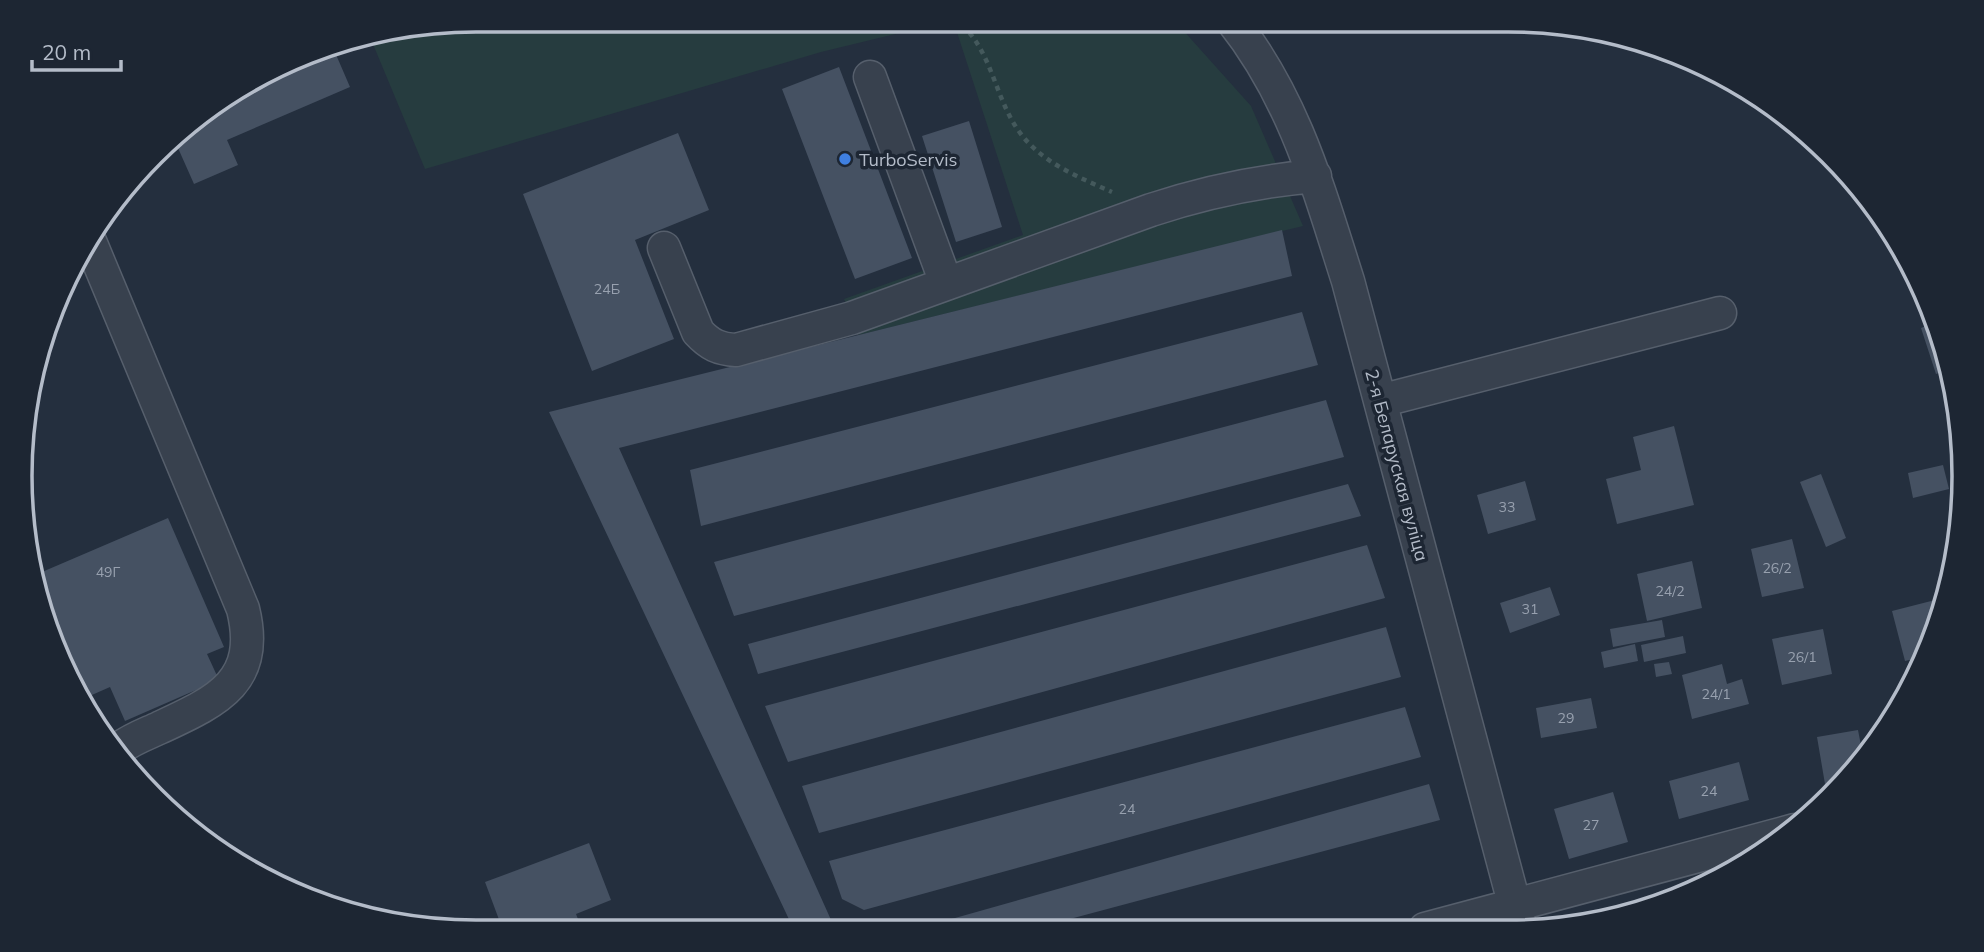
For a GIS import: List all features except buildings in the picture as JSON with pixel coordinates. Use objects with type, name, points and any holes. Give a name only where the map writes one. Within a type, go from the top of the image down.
[{"type":"street","name":"2-я Беларуская вуліца","points":[[1241,32],[1256,50],[1282,96],[1303,142],[1348,281],[1517,917]]},
{"type":"street","points":[[870,77],[946,283]]},
{"type":"street","points":[[664,248],[698,332],[707,342],[720,349],[736,350],[852,318],[1151,210],[1235,186],[1315,176]]},
{"type":"street","points":[[94,250],[243,609],[248,643],[246,659],[239,675],[226,690],[189,714],[122,746]]},
{"type":"street","points":[[1380,401],[1720,313]]},
{"type":"street","points":[[1494,920],[1517,917],[1764,840]]},
{"type":"path","points":[[969,32],[988,61],[1005,107],[1018,131],[1038,152],[1067,172],[1151,210]]},
{"type":"green space","points":[[447,32],[904,32],[821,52],[425,169],[373,44]]},
{"type":"green space","points":[[957,32],[1185,32],[1251,106],[1303,226],[859,335],[844,299],[1023,235]]},
{"type":"place","name":"TurboServis","points":[[845,159]]}]
